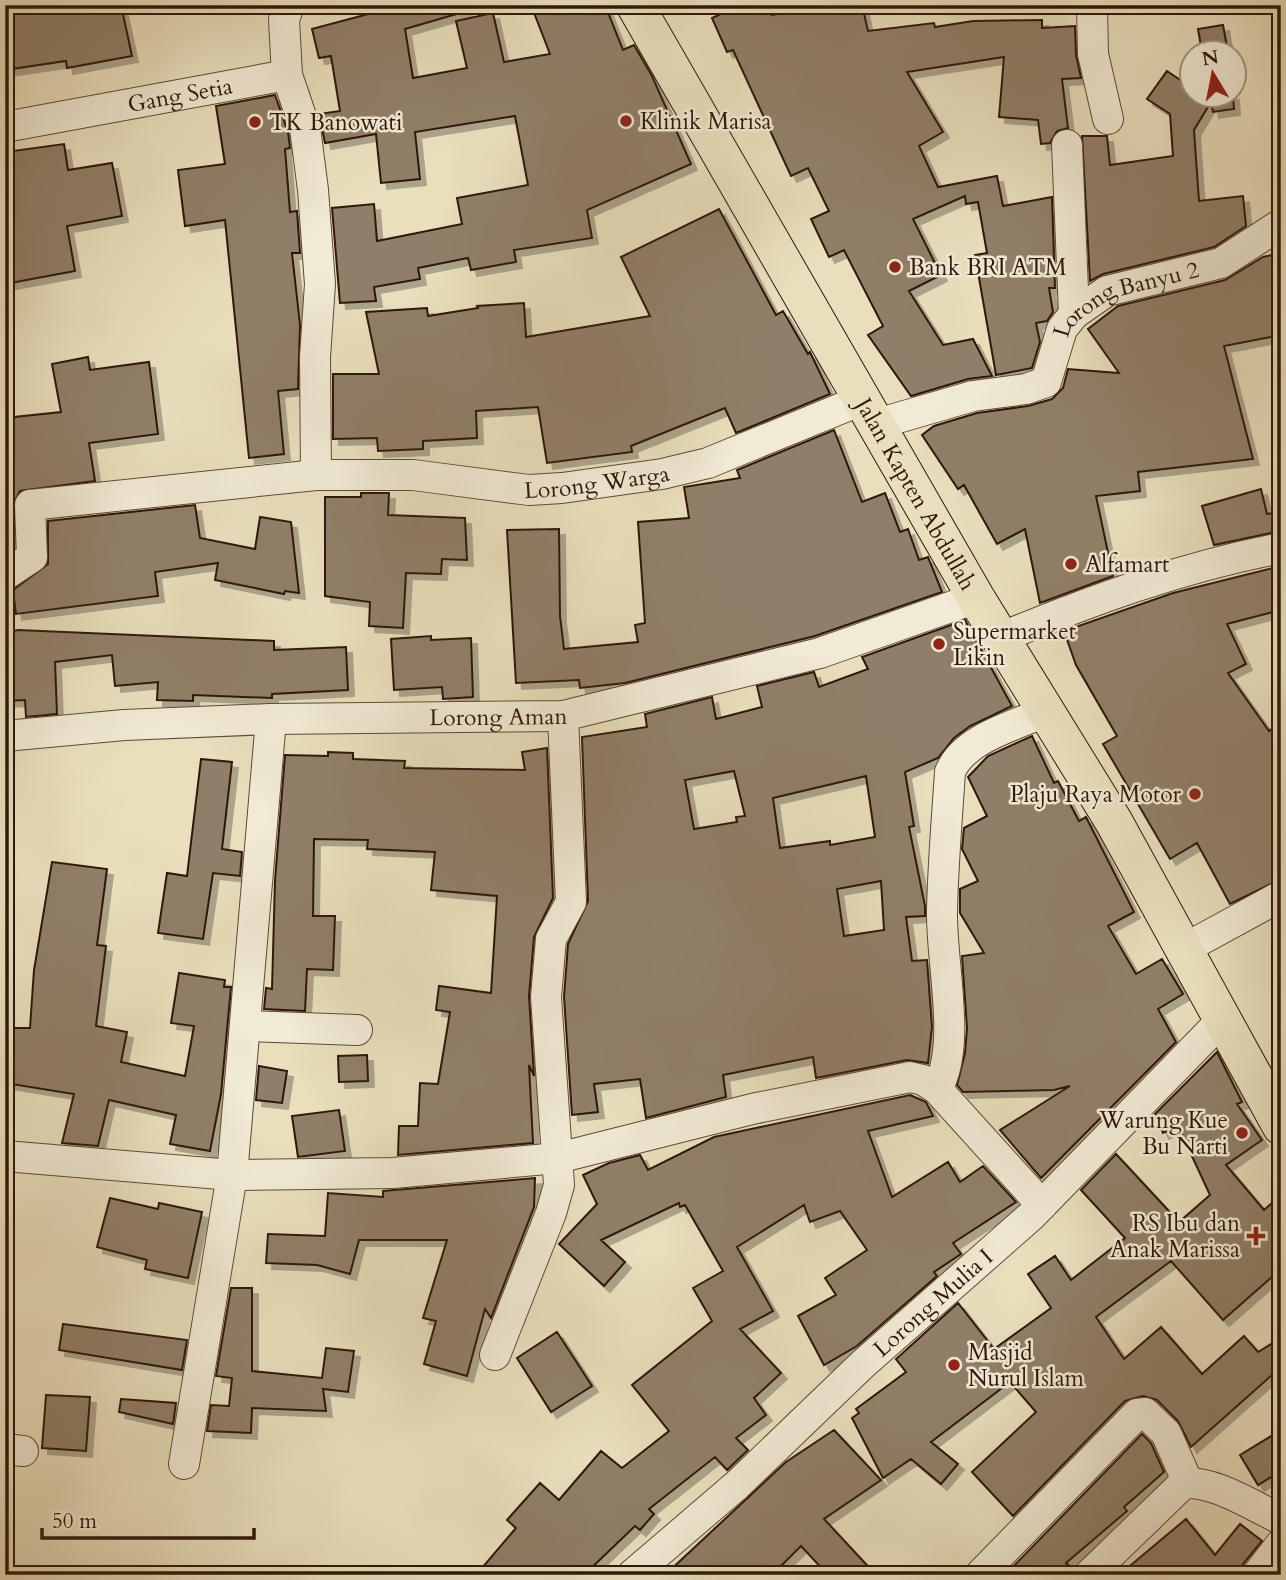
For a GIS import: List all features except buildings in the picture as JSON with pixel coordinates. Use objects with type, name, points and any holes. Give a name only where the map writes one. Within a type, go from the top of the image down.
[{"type":"main road","name":"Jalan Kapten Abdullah","points":[[635,5],[871,411],[976,598],[1114,822],[1281,1126]]},
{"type":"street","points":[[289,5],[284,20],[287,75],[305,128],[320,284],[314,357],[316,475]]},
{"type":"street","points":[[1092,5],[1093,54],[1108,119]]},
{"type":"street","name":"Gang Setia","points":[[5,127],[287,75]]},
{"type":"street","points":[[1067,145],[1074,314]]},
{"type":"street","name":"Lorong Banyu 2","points":[[871,411],[1026,389],[1046,382],[1057,339],[1074,314],[1107,291],[1191,272],[1233,258],[1257,237],[1281,224]]},
{"type":"street","name":"Lorong Warga","points":[[5,575],[32,557],[30,505],[316,475],[413,475],[530,490],[637,478],[708,463],[871,411]]},
{"type":"street","points":[[1000,638],[1142,583],[1219,561],[1281,548]]},
{"type":"street","name":"Lorong Aman","points":[[5,736],[124,725],[271,719],[563,716],[820,653],[976,598]]},
{"type":"street","points":[[937,1089],[946,1073],[951,1046],[942,912],[950,772],[956,757],[973,745],[1046,711]]},
{"type":"street","points":[[495,1355],[558,1195],[558,1158],[546,997],[551,939],[571,902],[563,716]]},
{"type":"street","points":[[184,1464],[232,1175],[271,719]]},
{"type":"street","points":[[1182,950],[1281,897]]},
{"type":"street","name":"Lorong Mulia I","points":[[632,1575],[737,1485],[863,1364],[1042,1205],[1222,1020]]},
{"type":"street","points":[[245,1026],[357,1030]]},
{"type":"street","points":[[5,1156],[232,1175],[393,1173],[558,1158],[752,1109],[910,1077],[923,1080],[937,1089],[1042,1205]]},
{"type":"street","points":[[980,1575],[1137,1414],[1145,1413],[1166,1433],[1188,1483]]},
{"type":"street","points":[[1089,1575],[1174,1490],[1188,1483],[1211,1487],[1281,1519]]},
{"type":"street","points":[[1257,1575],[1281,1544]]},
{"type":"place","name":"Klinik Marisa","points":[[626,121]]},
{"type":"place","name":"TK Banowati","points":[[255,122]]},
{"type":"place","name":"Bank BRI ATM","points":[[895,267]]},
{"type":"place","name":"Alfamart","points":[[1071,564]]},
{"type":"place","name":"Supermarket Likin","points":[[939,644]]},
{"type":"place","name":"Plaju Raya Motor","points":[[1195,794]]},
{"type":"place","name":"Warung Kue Bu Narti","points":[[1242,1133]]},
{"type":"place","name":"RS Ibu dan Anak Marissa","points":[[1256,1236]]},
{"type":"place","name":"Masjid Nurul Islam","points":[[954,1365]]}]
